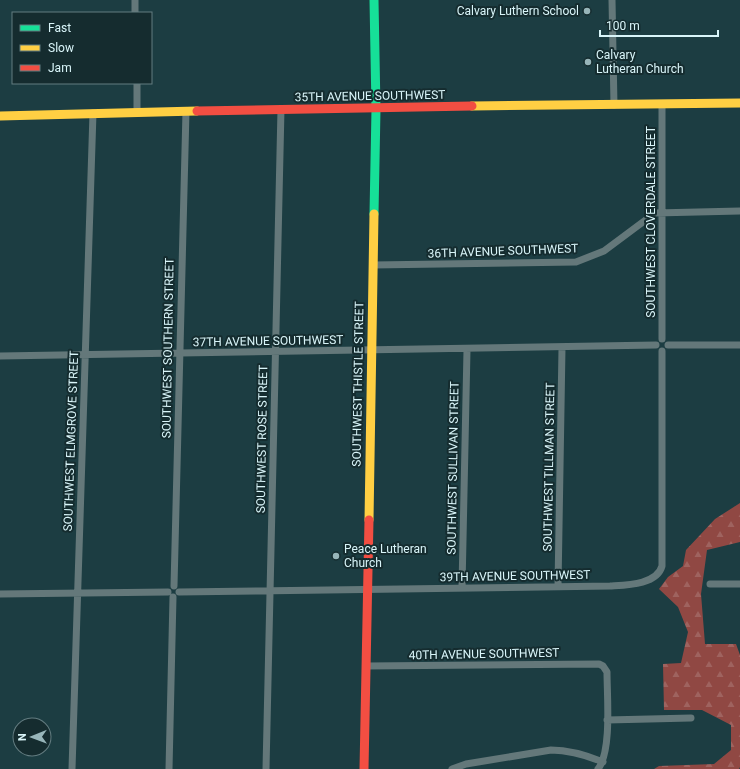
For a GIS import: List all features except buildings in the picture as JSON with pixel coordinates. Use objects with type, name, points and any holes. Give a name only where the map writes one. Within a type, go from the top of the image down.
[{"type":"main road","name":"SOUTHWEST THISTLE STREET","points":[[364,769],[376,109],[374,0]]},
{"type":"main road","name":"35TH AVENUE SOUTHWEST","points":[[0,116],[281,109],[740,104]]},
{"type":"street","points":[[135,12],[136,0]]},
{"type":"street","points":[[612,0],[614,105]]},
{"type":"street","points":[[137,84],[137,112]]},
{"type":"street","name":"SOUTHWEST CLOVERDALE STREET","points":[[662,105],[662,339]]},
{"type":"street","name":"SOUTHWEST ROSE STREET","points":[[266,769],[281,109]]},
{"type":"street","name":"SOUTHWEST SOUTHERN STREET","points":[[177,589],[179,353],[186,111]]},
{"type":"street","name":"SOUTHWEST ELMGROVE STREET","points":[[72,769],[93,114]]},
{"type":"street","name":"36TH AVENUE SOUTHWEST","points":[[373,265],[576,262],[604,251],[651,215],[662,212],[740,211]]},
{"type":"street","points":[[662,339],[666,341],[668,345],[666,350],[662,351],[658,350],[656,345],[662,339]]},
{"type":"street","points":[[668,345],[740,344]]},
{"type":"street","name":"37TH AVENUE SOUTHWEST","points":[[0,356],[275,351],[467,350],[656,345]]},
{"type":"street","name":"SOUTHWEST TILLMAN STREET","points":[[558,586],[562,348]]},
{"type":"street","name":"SOUTHWEST SULLIVAN STREET","points":[[462,587],[467,350]]},
{"type":"street","name":"39TH AVENUE SOUTHWEST","points":[[177,589],[270,591],[367,590],[627,585],[643,582],[658,574],[662,566],[662,351]]},
{"type":"street","points":[[710,584],[740,584]]},
{"type":"street","points":[[0,594],[77,593],[178,595],[177,589]]},
{"type":"street","points":[[169,769],[171,594]]},
{"type":"street","name":"40TH AVENUE SOUTHWEST","points":[[366,666],[599,664],[602,665],[607,672],[607,720]]},
{"type":"street","points":[[598,769],[603,762],[606,751],[607,720],[691,718]]},
{"type":"street","points":[[452,769],[466,764],[551,750],[564,750],[579,753],[603,762]]},
{"type":"green space","points":[[740,503],[740,542],[707,550],[701,594],[705,644],[736,644],[740,655],[740,767],[739,769],[654,769],[659,766],[714,764],[731,750],[731,725],[702,710],[664,710],[663,664],[681,663],[688,632],[678,607],[659,589],[668,577],[683,566],[686,550],[715,519]]},
{"type":"traffic: fast","points":[[374,0],[376,109],[374,214]]},
{"type":"traffic: slow","points":[[472,106],[740,103]]},
{"type":"traffic: slow","points":[[0,116],[197,111]]},
{"type":"traffic: slow","points":[[369,520],[374,214]]},
{"type":"traffic: jam","points":[[197,111],[472,106]]},
{"type":"traffic: jam","points":[[364,769],[369,520]]},
{"type":"place","name":"Calvary Luthern School","points":[[587,11]]},
{"type":"place","name":"Calvary Lutheran Church","points":[[588,62]]},
{"type":"place","name":"Peace Lutheran Church","points":[[336,556]]}]
